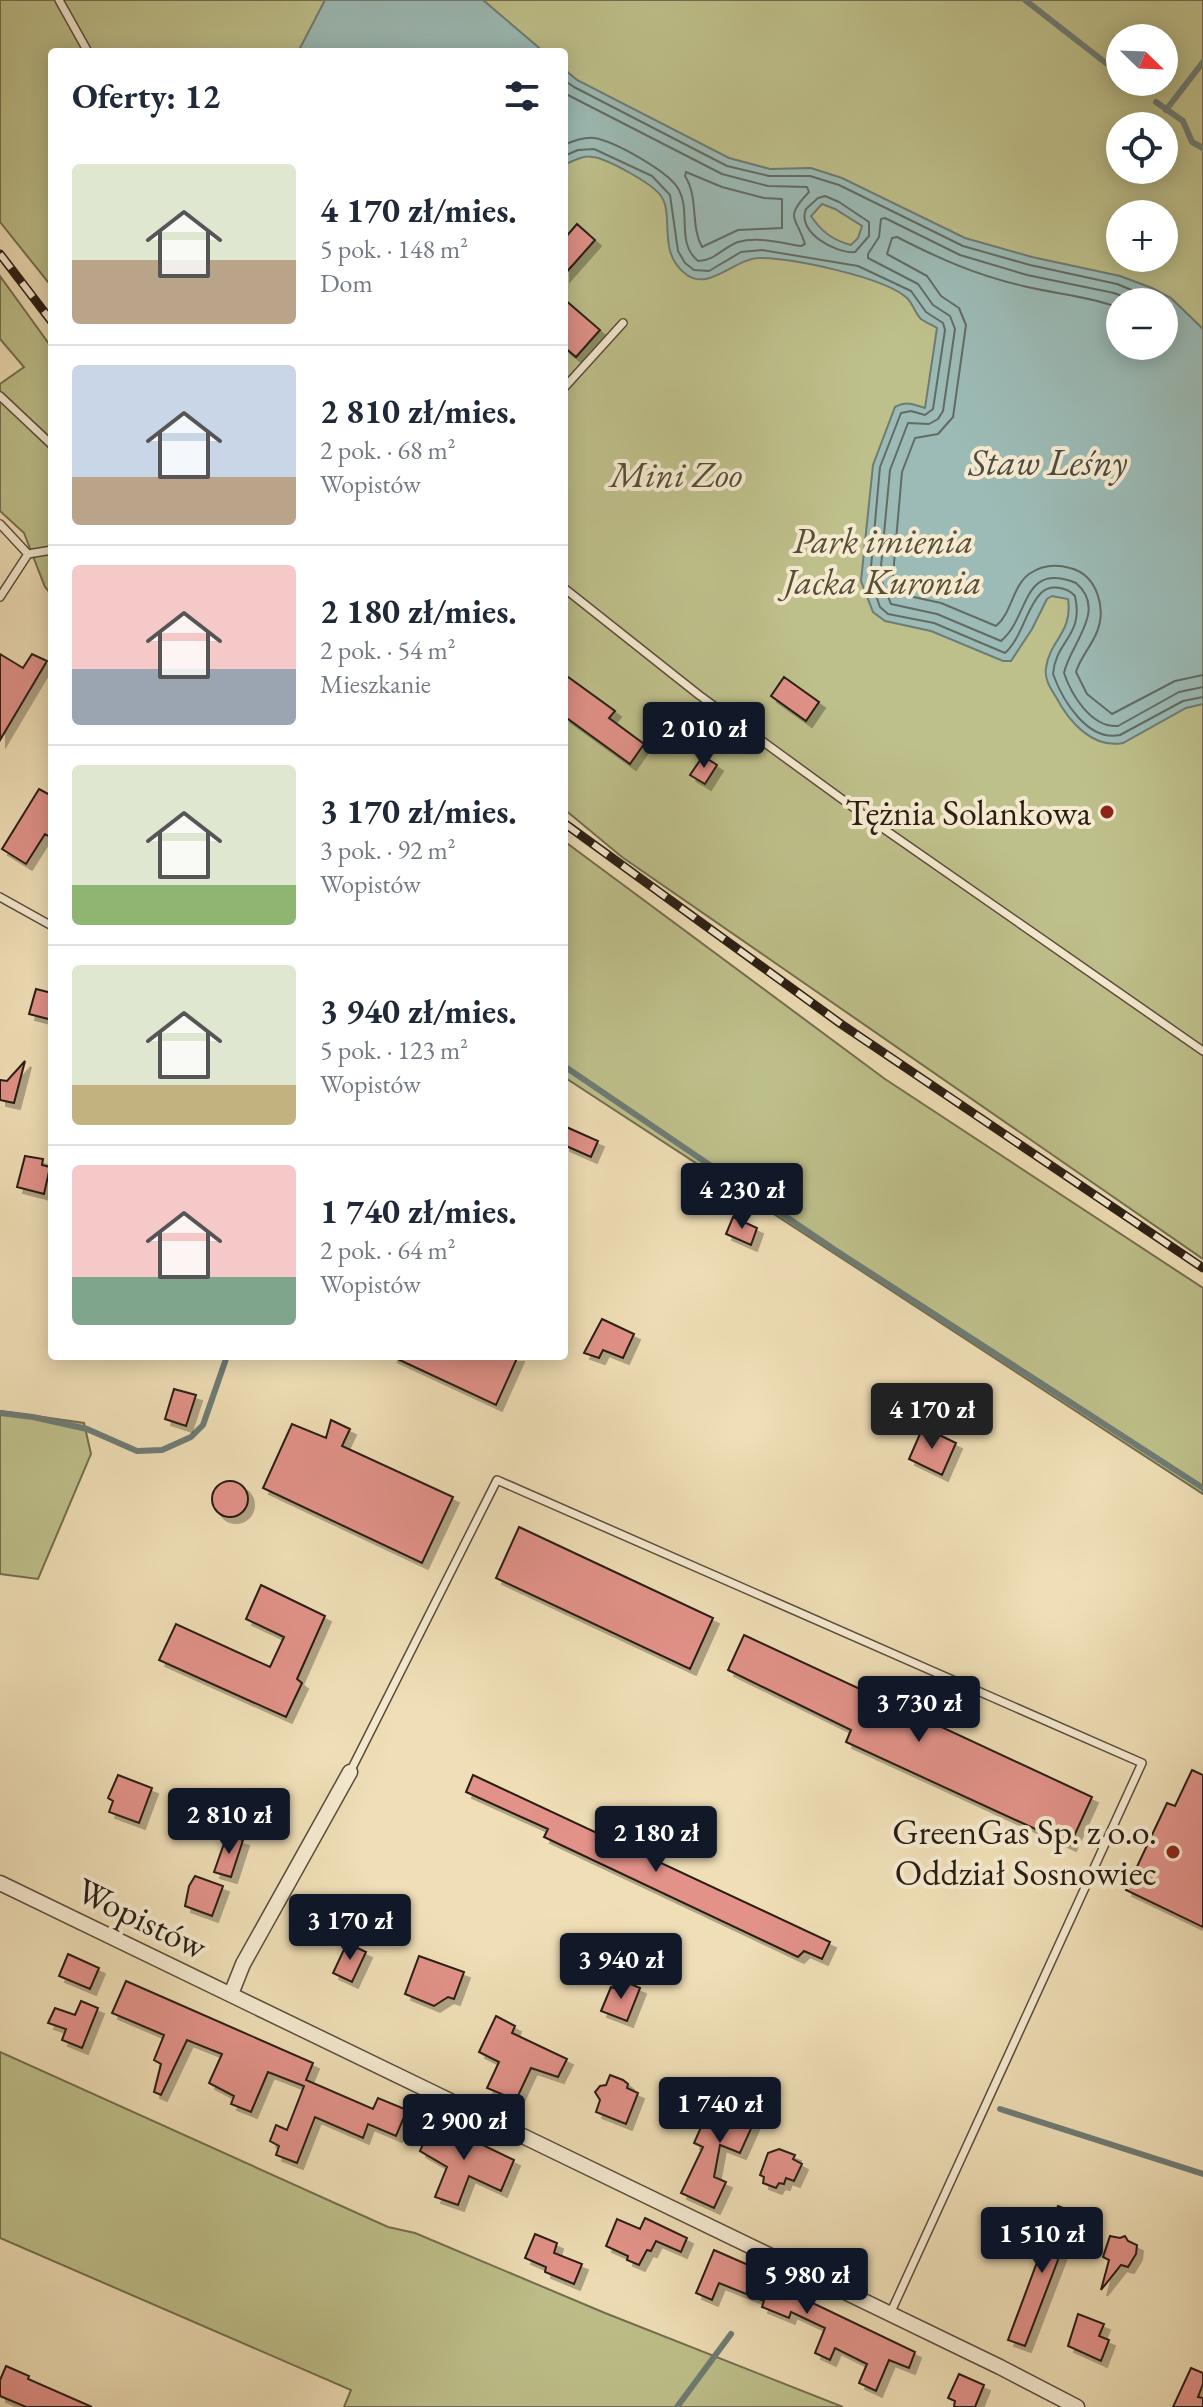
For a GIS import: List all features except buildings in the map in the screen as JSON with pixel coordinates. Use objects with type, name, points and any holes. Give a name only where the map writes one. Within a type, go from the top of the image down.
[{"type":"street","points":[[231,1994],[243,1964],[350,1772]]},
{"type":"street","name":"Wopistów","points":[[0,1883],[1077,2407]]},
{"type":"lane","points":[[59,0],[86,48]]},
{"type":"lane","points":[[568,384],[623,323]]},
{"type":"lane","points":[[0,396],[48,441]]},
{"type":"lane","points":[[0,524],[28,554]]},
{"type":"lane","points":[[0,597],[28,554],[48,551]]},
{"type":"lane","points":[[568,591],[699,695],[850,805],[1203,1051]]},
{"type":"lane","points":[[0,897],[48,924]]},
{"type":"lane","points":[[350,1772],[497,1480],[1142,1763],[890,2314]]},
{"type":"green space","name":"Park imienia Jacka Kuronia","points":[[0,0],[1203,0],[1203,1259],[622,857],[568,812],[568,48],[48,48],[48,282],[0,222]]},
{"type":"green space","points":[[0,276],[48,342],[48,590],[24,533],[0,511],[0,384],[24,367],[0,339]]},
{"type":"green space","points":[[568,844],[885,1079],[1203,1288],[1203,1494],[568,1080]]},
{"type":"green space","points":[[0,1411],[84,1423],[91,1454],[38,1579],[0,1574]]},
{"type":"green space","points":[[0,2052],[388,2227],[415,2233],[605,2313],[843,2407],[344,2407],[351,2390],[0,2238]]},
{"type":"water","points":[[325,0],[483,0],[539,48],[300,48]]},
{"type":"water","name":"Staw Leśny","points":[[568,72],[577,80],[729,158],[770,169],[811,168],[842,178],[965,238],[1032,257],[1120,276],[1152,288],[1106,288],[1106,360],[1178,360],[1178,305],[1203,329],[1203,704],[1186,708],[1123,743],[1102,742],[1083,732],[1061,706],[1046,676],[1048,658],[1067,620],[1068,599],[1052,596],[1047,599],[1011,661],[1003,661],[931,631],[885,621],[873,612],[861,581],[873,465],[895,407],[913,404],[925,408],[937,328],[921,319],[907,298],[895,290],[859,276],[815,265],[760,258],[741,263],[714,277],[696,279],[687,275],[672,256],[667,214],[661,196],[649,185],[609,162],[586,157],[568,163]],"holes":[[[822,204],[862,226],[858,238],[851,245],[828,234],[811,216]]]},
{"type":"waterway","points":[[1025,0],[1106,63]]},
{"type":"waterway","points":[[1166,110],[1203,62]]},
{"type":"waterway","points":[[1156,102],[1183,121],[1192,142],[1203,148]]},
{"type":"waterway","points":[[568,1069],[835,1250],[1203,1488]]},
{"type":"waterway","points":[[0,1413],[87,1429],[137,1451],[162,1450],[191,1437],[203,1425],[226,1360]]},
{"type":"waterway","points":[[1000,2109],[1203,2174]]},
{"type":"waterway","points":[[677,2407],[731,2334]]},
{"type":"railway","points":[[0,254],[48,317]]},
{"type":"railway","points":[[568,826],[841,1024],[1203,1268]]},
{"type":"place","name":"Tężnia Solankowa","points":[[1107,812]]},
{"type":"place","name":"GreenGas Sp. z o.o. Oddział Sosnowiec","points":[[1173,1852]]},
{"type":"park label","name":"Mini Zoo","points":[[676,474]]}]
